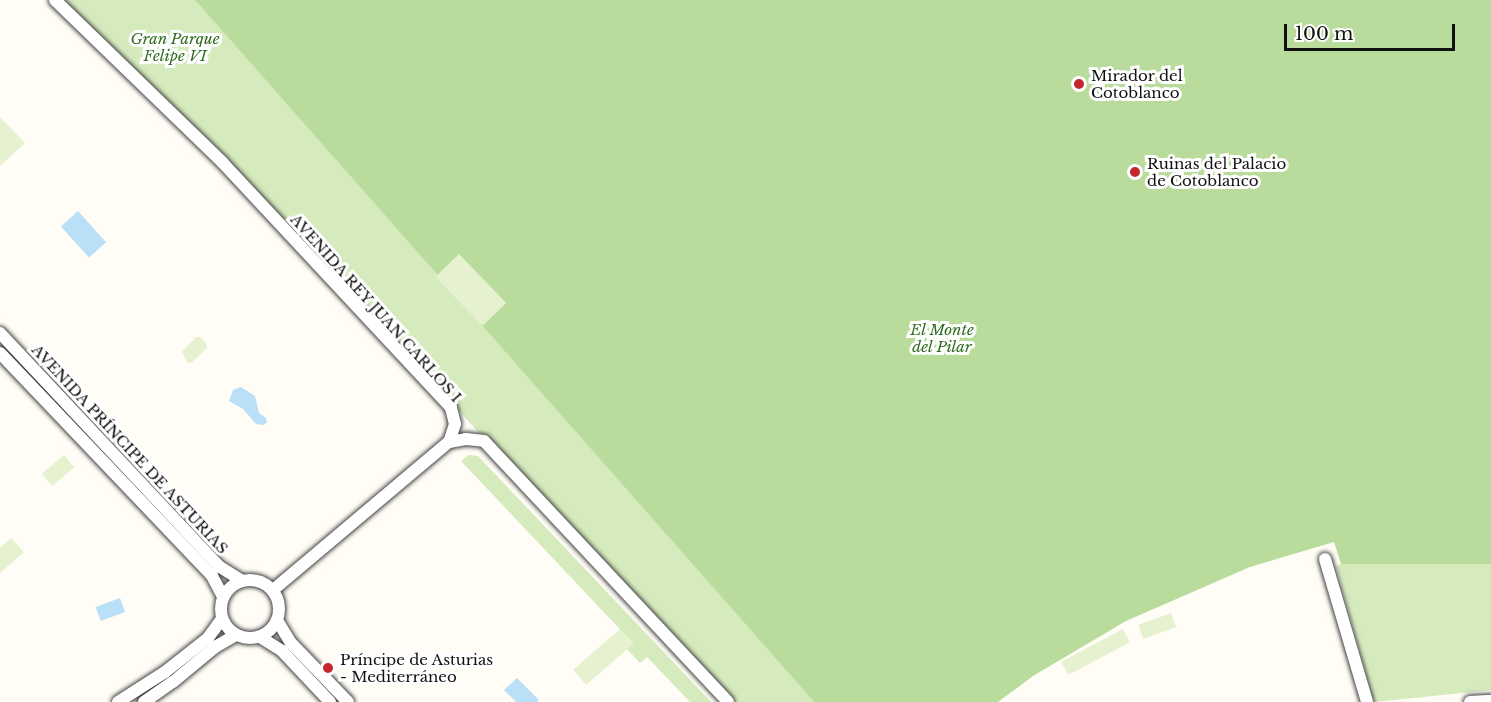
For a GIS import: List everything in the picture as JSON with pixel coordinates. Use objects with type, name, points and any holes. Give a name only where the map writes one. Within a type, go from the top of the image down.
[{"type":"street","name":"AVENIDA REY JUAN CARLOS I","points":[[54,0],[222,162],[451,408],[455,424],[449,442]]},
{"type":"street","name":"AVENIDA PRÍNCIPE DE ASTURIAS","points":[[0,333],[220,567],[242,581]]},
{"type":"street","name":"AVENIDA PRÍNCIPE DE ASTURIAS","points":[[0,353],[212,576],[223,597]]},
{"type":"street","points":[[273,590],[449,442],[466,439],[484,441],[728,702]]},
{"type":"street","points":[[1325,559],[1367,702]]},
{"type":"street","points":[[118,702],[174,665],[208,638],[222,619],[223,597],[234,584],[242,581],[259,581],[273,590],[279,605],[278,620],[271,630],[252,639],[236,636],[215,647],[173,682],[144,702]]},
{"type":"street","points":[[222,619],[236,636]]},
{"type":"street","points":[[278,620],[291,642],[348,702]]},
{"type":"street","points":[[260,637],[282,651],[330,702]]},
{"type":"street","points":[[1470,702],[1491,701]]},
{"type":"green space","name":"Gran Parque Felipe VI","points":[[63,0],[195,0],[814,702],[734,702],[481,435],[285,220]]},
{"type":"green space","name":"El Monte del Pilar","points":[[195,0],[1491,0],[1491,564],[1341,564],[1334,542],[1250,567],[1126,621],[1033,676],[998,702],[814,702]]},
{"type":"green space","points":[[0,117],[25,143],[0,166]]},
{"type":"green space","points":[[459,254],[506,303],[482,326],[435,277]]},
{"type":"green space","points":[[196,337],[200,337],[206,343],[207,348],[191,363],[187,362],[182,352]]},
{"type":"green space","points":[[64,455],[74,467],[52,486],[42,474]]},
{"type":"green space","points":[[469,455],[478,456],[711,702],[690,702],[647,657],[640,663],[627,649],[633,643],[461,461]]},
{"type":"green space","points":[[11,538],[24,552],[0,573],[0,548]]},
{"type":"green space","points":[[1341,564],[1491,564],[1491,690],[1374,702],[1336,566]]},
{"type":"green space","points":[[1171,613],[1176,627],[1143,639],[1138,625]]},
{"type":"green space","points":[[620,629],[633,644],[586,685],[573,670]]},
{"type":"green space","points":[[1123,629],[1130,642],[1068,675],[1061,662]]},
{"type":"water","points":[[78,211],[106,242],[89,258],[61,226]]},
{"type":"water","points":[[241,387],[255,396],[259,413],[266,418],[267,422],[264,425],[256,424],[243,409],[229,401],[233,390]]},
{"type":"water","points":[[120,598],[125,612],[101,621],[96,607]]},
{"type":"water","points":[[517,678],[539,700],[537,702],[516,702],[504,690]]},
{"type":"place","name":"Mirador del Cotoblanco","points":[[1079,84]]},
{"type":"place","name":"Ruinas del Palacio de Cotoblanco","points":[[1135,172]]},
{"type":"place","name":"Príncipe de Asturias - Mediterráneo","points":[[328,668]]}]
